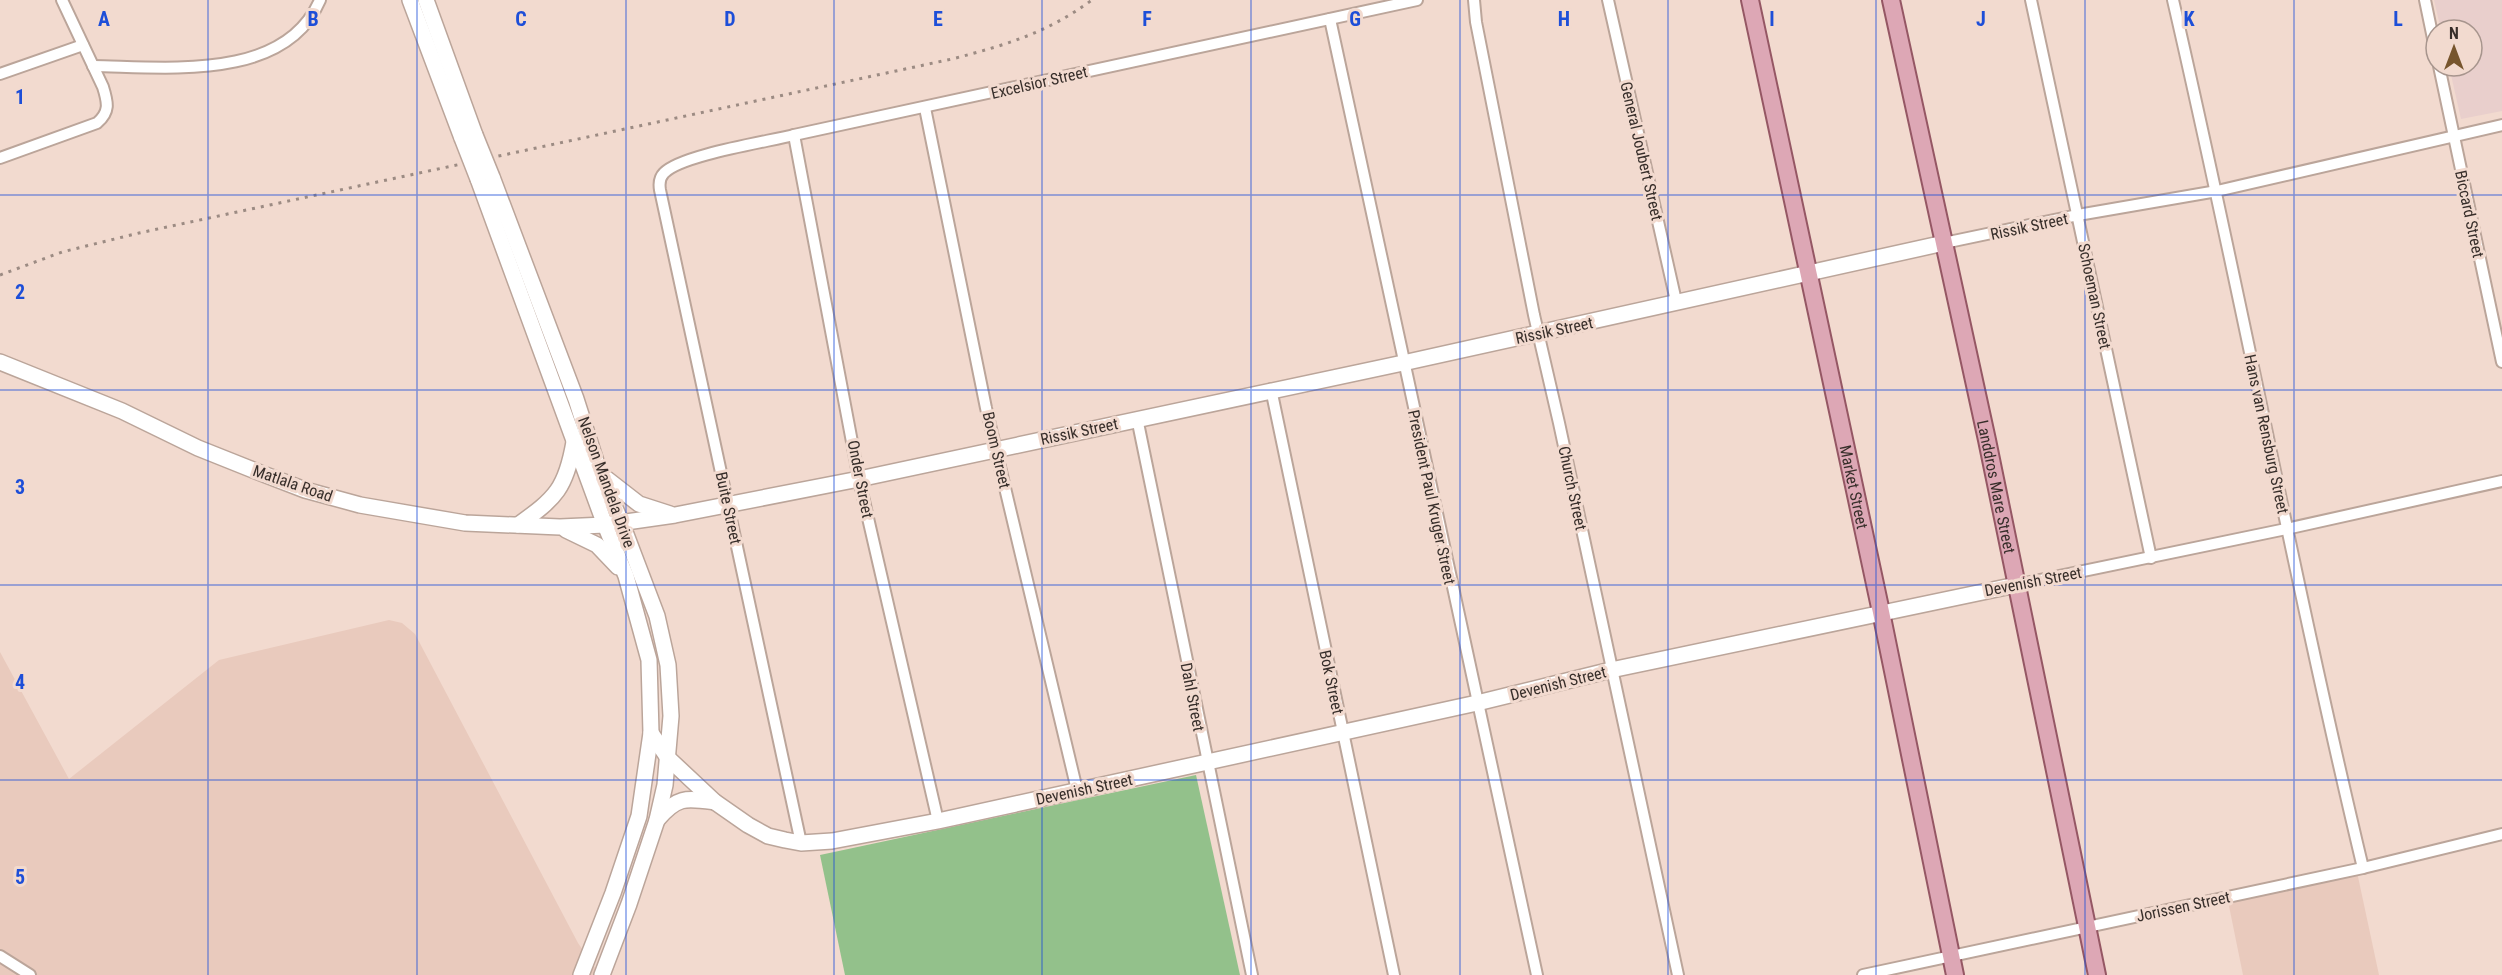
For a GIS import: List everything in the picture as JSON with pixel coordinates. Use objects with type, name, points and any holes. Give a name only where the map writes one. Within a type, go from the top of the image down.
[{"type":"main road","name":"Nelson Mandela Drive","points":[[410,0],[469,137],[576,399],[600,474],[657,616],[668,665],[671,700],[665,785],[657,820],[602,975]]},
{"type":"main road","name":"Nelson Mandela Drive","points":[[426,0],[469,137]]},
{"type":"main road","name":"Market Street","points":[[1750,0],[1881,612],[1955,975]]},
{"type":"main road","name":"Landdros Mare Street","points":[[1891,0],[2097,975]]},
{"type":"main road","name":"Nelson Mandela Drive","points":[[485,178],[574,440],[626,576],[649,660],[651,733],[639,816],[581,975]]},
{"type":"main road","name":"Rissik Street","points":[[605,525],[675,515],[859,478],[1271,389],[1403,363],[1944,243]]},
{"type":"main road","name":"Matlala Road","points":[[0,362],[122,411],[208,452],[305,490],[360,505],[465,523],[560,527],[605,525]]},
{"type":"main road","points":[[517,525],[542,508],[560,488],[567,477],[574,440]]},
{"type":"main road","points":[[600,474],[639,504],[675,515]]},
{"type":"main road","points":[[560,527],[597,545],[626,576]]},
{"type":"main road","name":"Devenish Street","points":[[651,733],[668,758],[715,802],[768,836],[801,843],[855,838],[1477,703],[1611,670],[2016,585]]},
{"type":"main road","points":[[657,820],[670,805],[681,800],[715,802]]},
{"type":"street","points":[[0,158],[97,123],[106,114],[108,103],[62,0]]},
{"type":"street","points":[[93,66],[212,65],[250,59],[276,49],[298,33],[310,19],[320,0]]},
{"type":"street","name":"Excelsior Street","points":[[663,174],[678,164],[794,135],[1062,76],[1195,50],[1417,0]]},
{"type":"street","name":"Church Street","points":[[1474,0],[1538,333],[1678,975]]},
{"type":"street","name":"General Joubert Street","points":[[1608,0],[1676,302]]},
{"type":"street","name":"Schoeman Street","points":[[2031,0],[2151,558]]},
{"type":"street","name":"Hans van Rensburg Street","points":[[2173,0],[2217,191],[2286,530],[2363,868]]},
{"type":"street","points":[[2425,0],[2429,18]]},
{"type":"street","name":"President Paul Kruger Street","points":[[1330,19],[1537,975]]},
{"type":"street","points":[[0,74],[83,45]]},
{"type":"street","name":"Biccard Street","points":[[2441,78],[2502,362]]},
{"type":"street","name":"Boom Street","points":[[925,108],[996,448],[1077,790]]},
{"type":"street","name":"Rissik Street","points":[[1944,243],[2078,215],[2217,191],[2502,125]]},
{"type":"street","name":"Onder Street","points":[[794,135],[859,478],[938,821]]},
{"type":"street","name":"Buite Street","points":[[663,174],[660,178],[660,190],[801,843]]},
{"type":"street","name":"Bok Street","points":[[1271,389],[1394,975]]},
{"type":"street","name":"Dahl Street","points":[[1137,418],[1252,975]]},
{"type":"street","name":"Devenish Street","points":[[2016,585],[2286,530],[2502,481]]},
{"type":"street","name":"Jorissen Street","points":[[1863,975],[2363,868],[2502,834]]},
{"type":"street","points":[[0,956],[30,975]]},
{"type":"shaded area","points":[[2434,0],[2502,0],[2502,111],[2461,119],[2452,78],[2484,78],[2484,18],[2438,18]]},
{"type":"shaded area","points":[[389,620],[402,623],[415,634],[578,943],[600,975],[0,975],[0,652],[69,779],[219,660]]},
{"type":"shaded area","points":[[2357,872],[2379,975],[2243,975],[2228,901]]},
{"type":"green space","points":[[1196,775],[1240,975],[845,975],[820,855]]},
{"type":"railway","points":[[0,275],[62,252],[139,233],[952,59],[1025,37],[1059,21],[1092,0]]}]
